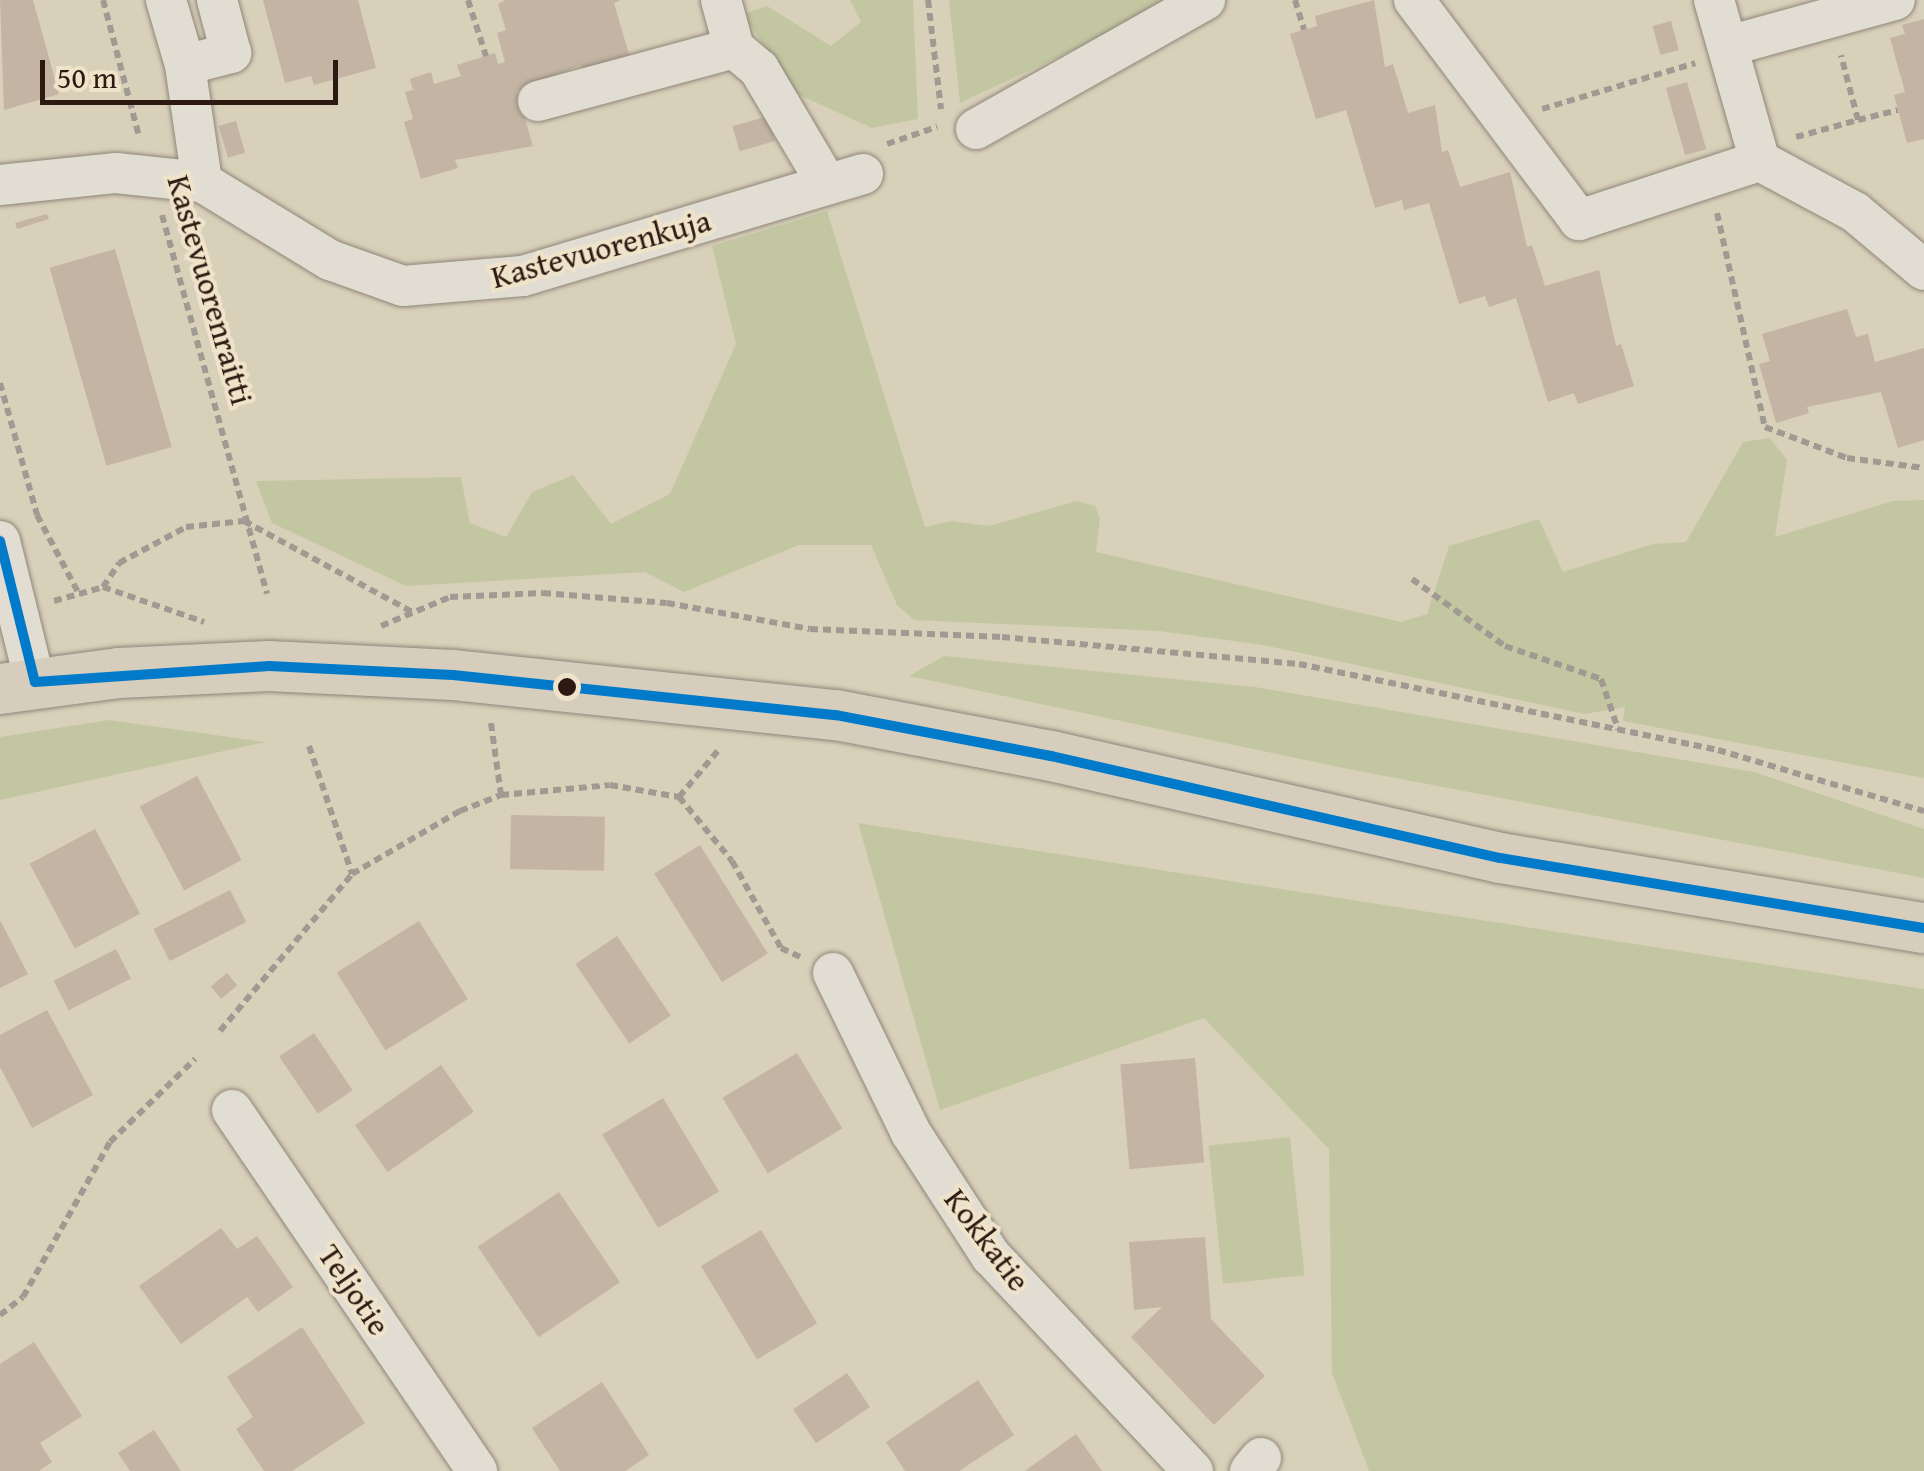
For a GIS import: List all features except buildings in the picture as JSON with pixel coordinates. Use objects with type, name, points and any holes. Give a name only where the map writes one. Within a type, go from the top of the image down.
[{"type":"main road","points":[[18,686],[269,666],[621,690],[836,715],[1051,756],[1500,858],[1924,928]]},
{"type":"street","points":[[166,0],[185,65],[202,182]]},
{"type":"street","points":[[185,65],[232,53],[217,0]]},
{"type":"street","points":[[721,0],[734,48],[760,69],[837,175]]},
{"type":"street","points":[[976,129],[1206,0]]},
{"type":"street","points":[[1414,0],[1580,220],[1709,178],[1758,154]]},
{"type":"street","points":[[1714,0],[1758,154],[1855,212],[1924,270]]},
{"type":"street","points":[[1728,46],[1895,0]]},
{"type":"street","points":[[538,101],[734,48]]},
{"type":"street","name":"Kastevuorenkuja","points":[[0,185],[149,174],[202,182],[330,260],[403,286],[523,276],[837,175]]},
{"type":"street","points":[[0,541],[17,612],[18,686]]},
{"type":"street","name":"Kokkatie","points":[[833,973],[912,1133],[990,1256],[1193,1471]]},
{"type":"street","name":"Teljotie","points":[[232,1110],[477,1471]]},
{"type":"path","name":"Kastevuorenraitti","points":[[103,0],[149,174],[230,446],[244,522],[266,594]]},
{"type":"path","points":[[468,0],[486,56]]},
{"type":"path","points":[[837,175],[944,125],[928,0]]},
{"type":"path","points":[[1295,0],[1304,30]]},
{"type":"path","points":[[1831,18],[1858,120]]},
{"type":"path","points":[[1533,159],[1542,104],[1665,71]]},
{"type":"path","points":[[1758,154],[1898,110]]},
{"type":"path","points":[[1709,178],[1765,427],[1847,458],[1924,468]]},
{"type":"path","points":[[0,383],[37,515],[79,594]]},
{"type":"path","points":[[103,587],[119,563],[186,527],[244,522],[413,612]]},
{"type":"path","points":[[1412,579],[1504,646],[1601,679],[1618,730]]},
{"type":"path","points":[[17,612],[103,587],[217,626]]},
{"type":"path","points":[[377,627],[450,597],[543,593],[667,603],[810,629],[1002,637],[1298,664],[1718,750],[1924,811]]},
{"type":"path","points":[[491,723],[501,795]]},
{"type":"path","points":[[309,746],[352,874]]},
{"type":"path","points":[[220,1031],[352,874],[501,795],[610,785],[679,798],[732,861],[781,948],[833,973]]},
{"type":"path","points":[[0,1315],[23,1296],[110,1142],[196,1059]]},
{"type":"green space","points":[[850,0],[913,0],[918,119],[872,128],[795,93],[743,14],[767,6],[831,46],[861,22]]},
{"type":"green space","points":[[949,0],[1179,0],[960,103]]},
{"type":"green space","points":[[827,211],[925,527],[952,521],[989,526],[1077,501],[1095,506],[1100,518],[1096,552],[1401,622],[1427,614],[1449,546],[1539,519],[1563,572],[1653,544],[1686,542],[1743,442],[1770,438],[1787,460],[1775,537],[1893,501],[1924,500],[1924,778],[1623,721],[1625,707],[1584,714],[1263,645],[1159,631],[914,620],[897,605],[871,545],[799,545],[684,592],[645,572],[406,586],[272,523],[256,481],[461,477],[470,523],[506,537],[532,492],[573,475],[611,524],[670,494],[736,344],[712,246]]},
{"type":"green space","points":[[944,656],[1255,687],[1754,772],[1924,829],[1924,878],[1348,769],[909,676]]},
{"type":"green space","points":[[109,720],[265,742],[0,800],[0,737]]},
{"type":"green space","points":[[858,823],[1924,989],[1924,1471],[1369,1471],[1332,1373],[1329,1149],[1204,1018],[940,1110]]},
{"type":"green space","points":[[1290,1137],[1305,1275],[1223,1284],[1208,1146]]},
{"type":"transit line","points":[[0,541],[35,682]]},
{"type":"transit line","points":[[35,682],[269,666],[453,675],[836,715],[1051,756],[1500,858],[1924,928]]}]
